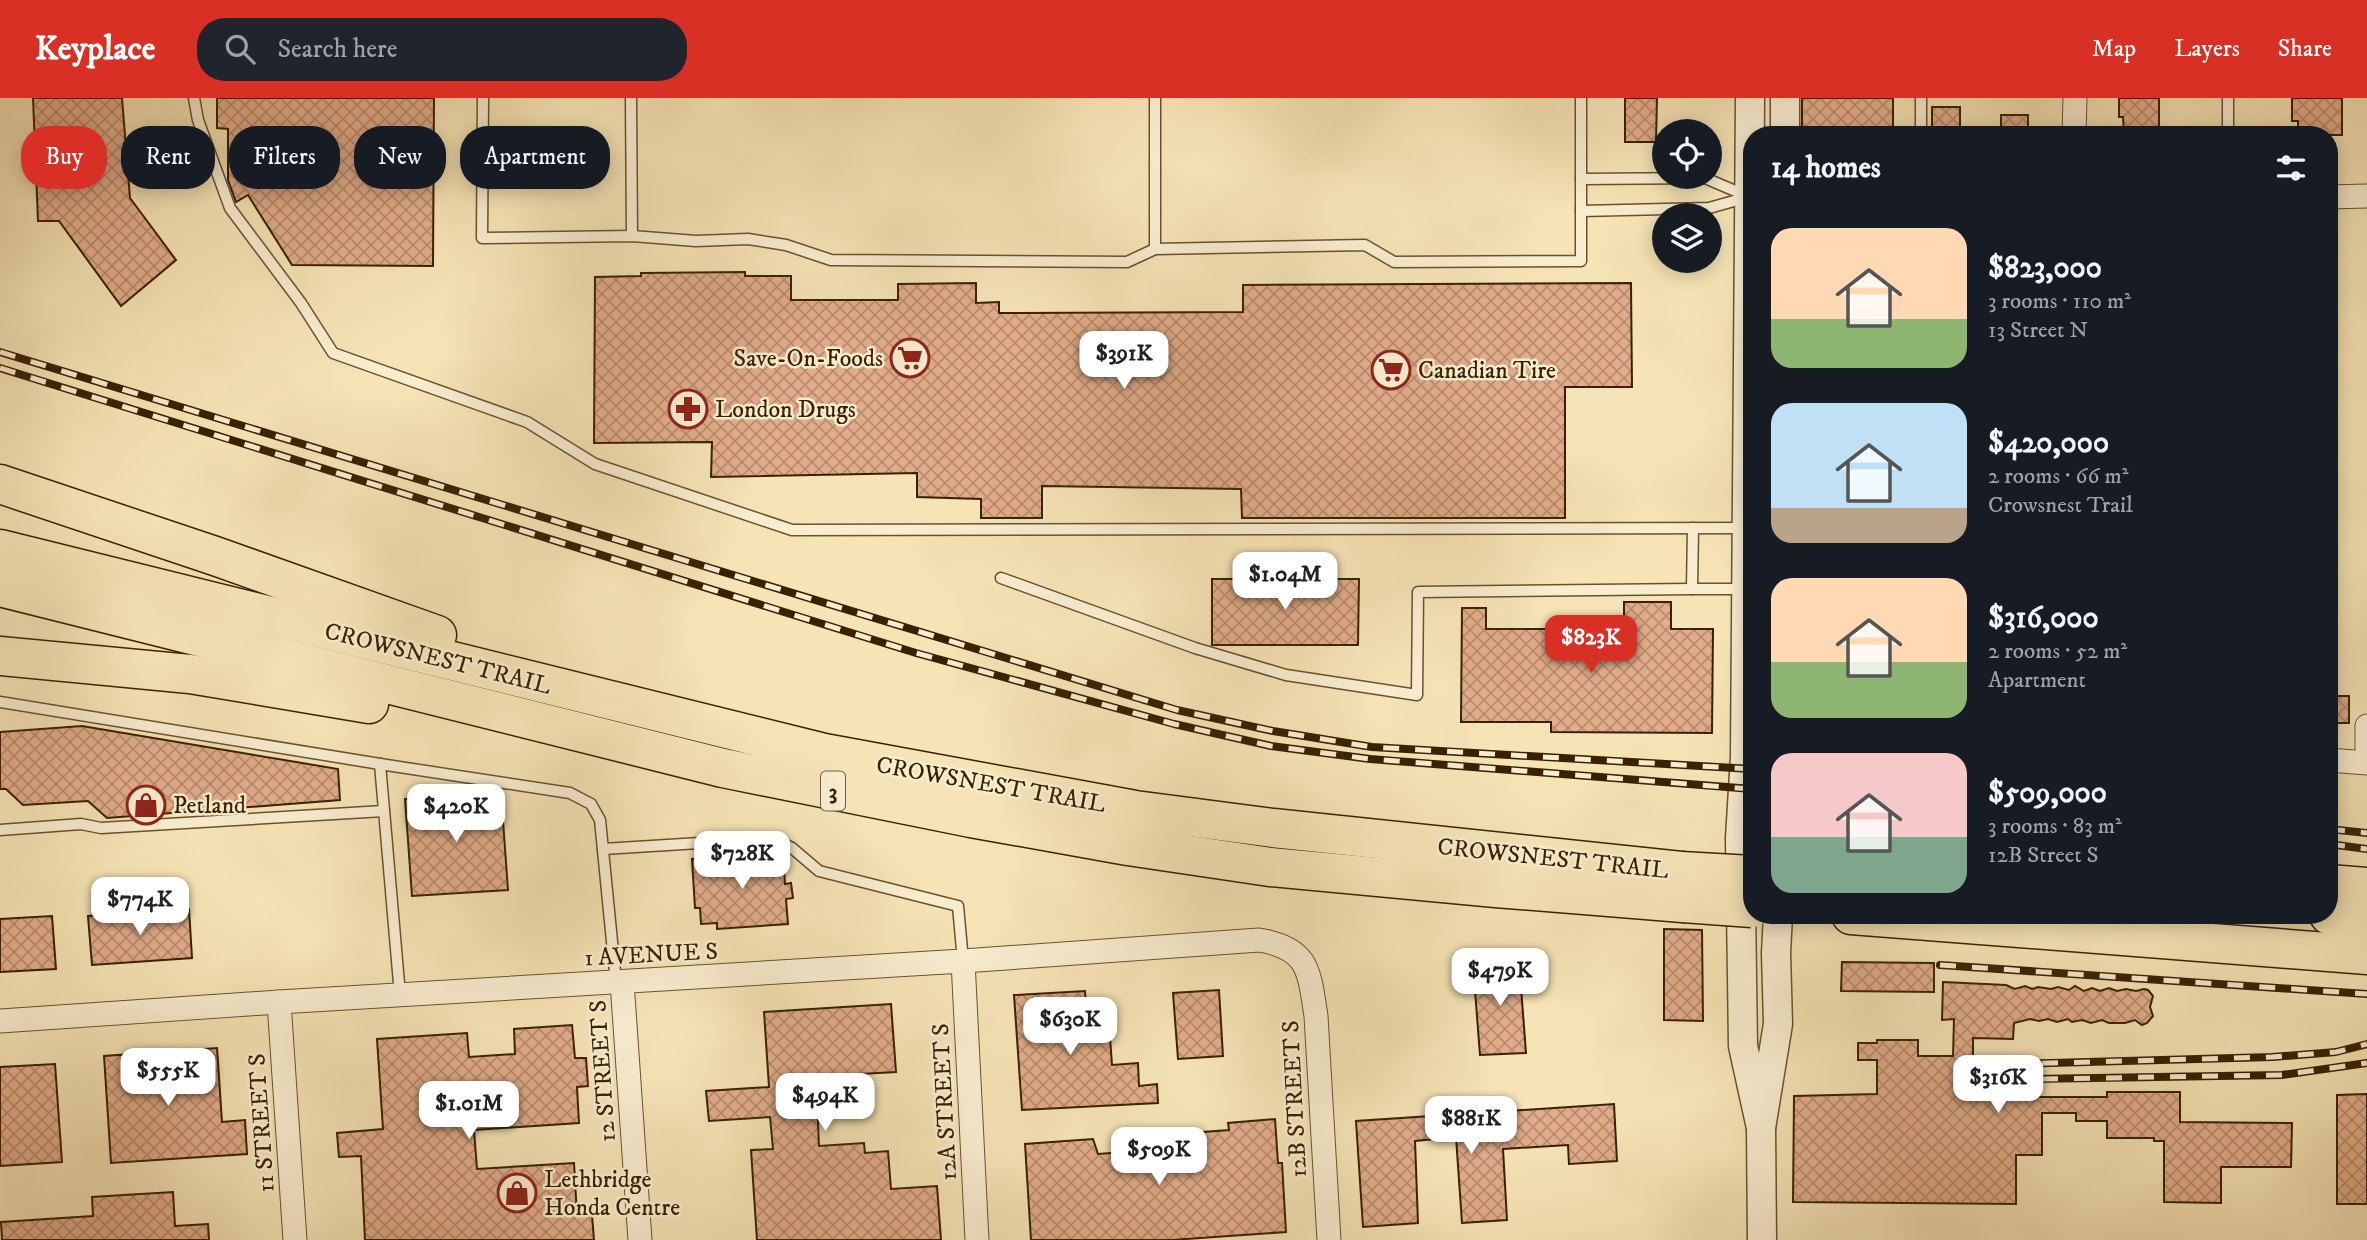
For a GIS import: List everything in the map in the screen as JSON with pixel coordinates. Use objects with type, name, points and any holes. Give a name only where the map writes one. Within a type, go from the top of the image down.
[{"type":"highway","points":[[0,484],[215,556],[650,710]]},
{"type":"highway","name":"CROWSNEST TRAIL","points":[[0,549],[824,752],[1135,810],[1682,887],[1743,905]]},
{"type":"highway","name":"CROWSNEST TRAIL","points":[[0,587],[723,768],[1128,846],[1270,867],[1496,888],[1682,887],[1743,877]]},
{"type":"highway","points":[[0,656],[230,680],[723,768]]},
{"type":"highway","points":[[2338,885],[2367,887]]},
{"type":"highway","points":[[2338,916],[2367,918]]},
{"type":"highway","points":[[1967,924],[2367,955]]},
{"type":"street","points":[[1750,98],[1750,126]]},
{"type":"street","points":[[1784,98],[1784,126]]},
{"type":"street","points":[[2074,126],[2075,98]]},
{"type":"street","points":[[2338,197],[2367,197]]},
{"type":"street","points":[[2338,761],[2367,762],[2367,726]]},
{"type":"street","points":[[1743,789],[1740,838],[1743,1046],[1761,1128]]},
{"type":"street","points":[[1762,1240],[1761,1128],[1778,1024],[1778,924]]},
{"type":"street","name":"1 AVENUE S","points":[[0,1021],[1259,940],[1279,944],[1301,958]]},
{"type":"street","name":"12B STREET S","points":[[1301,958],[1311,985],[1317,1016],[1329,1240]]},
{"type":"street","name":"12A STREET S","points":[[963,961],[977,1240]]},
{"type":"street","name":"12 STREET S","points":[[619,982],[640,1240]]},
{"type":"street","name":"11 STREET S","points":[[279,1002],[295,1240]]},
{"type":"lane","points":[[194,98],[198,120],[230,208],[301,303],[334,353],[527,422],[595,464],[792,530],[1743,528]]},
{"type":"lane","points":[[483,98],[488,174],[482,237],[632,236],[696,241],[748,239],[786,245],[831,260],[1126,262],[1155,249],[1365,245],[1394,262],[1581,261],[1581,98]]},
{"type":"lane","points":[[631,98],[632,236]]},
{"type":"lane","points":[[1155,98],[1155,249]]},
{"type":"lane","points":[[1921,98],[1921,126]]},
{"type":"lane","points":[[2228,98],[2228,126]]},
{"type":"lane","points":[[483,117],[496,117]]},
{"type":"lane","points":[[1581,180],[1705,177],[1743,194]]},
{"type":"lane","points":[[1581,211],[1709,208],[1743,199]]},
{"type":"lane","points":[[1692,589],[1693,528]]},
{"type":"lane","points":[[1001,578],[1195,648],[1286,675],[1417,695],[1418,592],[1743,589]]},
{"type":"lane","points":[[0,702],[570,793],[581,797],[591,804],[597,813],[619,982]]},
{"type":"lane","points":[[380,764],[400,995]]},
{"type":"lane","points":[[0,830],[81,824],[101,828],[384,811]]},
{"type":"lane","points":[[603,849],[775,840],[792,848],[819,871],[958,906],[963,961]]},
{"type":"building","points":[[33,98],[122,98],[124,126],[121,126],[121,189],[129,189],[130,198],[176,260],[121,306],[59,221],[38,221],[37,189],[107,189],[107,126],[34,126]]},
{"type":"building","points":[[217,98],[434,98],[434,126],[354,126],[354,189],[433,189],[433,266],[292,265],[248,195],[236,202],[231,189],[340,189],[340,126],[229,126],[229,183],[228,129],[217,128]]},
{"type":"building","points":[[1625,98],[1657,98],[1657,119],[1652,119],[1652,142],[1625,142]]},
{"type":"building","points":[[1802,98],[1893,98],[1893,126],[1802,126]]},
{"type":"building","points":[[2119,98],[2159,98],[2159,126],[2124,126],[2123,117],[2119,117]]},
{"type":"building","points":[[2292,98],[2342,98],[2342,135],[2338,135],[2338,126],[2298,126],[2298,121],[2292,121]]},
{"type":"building","points":[[1932,107],[1960,107],[1960,126],[1932,126]]},
{"type":"building","points":[[2001,115],[2028,115],[2028,126],[2001,126]]},
{"type":"building","points":[[745,272],[745,276],[791,276],[791,300],[898,300],[898,284],[976,283],[976,303],[999,302],[999,313],[1243,312],[1243,285],[1631,283],[1632,387],[1565,387],[1565,518],[1242,518],[1241,489],[1042,486],[1042,518],[981,518],[981,499],[917,497],[917,473],[711,477],[712,442],[594,443],[595,277],[641,276],[641,273]]},
{"type":"building","points":[[1212,579],[1359,579],[1358,645],[1212,645]]},
{"type":"building","points":[[1624,602],[1671,602],[1671,629],[1713,629],[1712,733],[1551,732],[1551,722],[1461,722],[1462,608],[1486,608],[1486,629],[1624,629]]},
{"type":"building","points":[[2338,696],[2349,696],[2349,723],[2338,723]]},
{"type":"building","points":[[82,726],[338,769],[340,800],[107,818],[88,801],[23,805],[6,789],[0,789],[0,732]]},
{"type":"building","points":[[501,793],[508,890],[412,896],[405,799]]},
{"type":"building","points":[[783,853],[785,884],[791,883],[793,898],[786,899],[788,924],[717,929],[717,923],[701,924],[700,908],[695,908],[692,859]]},
{"type":"building","points":[[189,909],[192,958],[92,965],[88,916]]},
{"type":"building","points":[[52,916],[56,969],[0,972],[0,919]]},
{"type":"building","points":[[1664,929],[1702,930],[1703,1021],[1664,1020]]},
{"type":"building","points":[[1519,961],[1526,1053],[1480,1055],[1473,965]]},
{"type":"building","points":[[1842,962],[1934,963],[1934,992],[1841,991]]},
{"type":"building","points":[[1943,982],[2006,985],[2015,989],[2025,986],[2032,989],[2058,987],[2069,990],[2075,986],[2084,991],[2092,988],[2100,991],[2109,988],[2117,991],[2148,990],[2153,996],[2150,1007],[2153,1016],[2142,1025],[2135,1020],[2125,1023],[2102,1020],[2091,1023],[2082,1020],[2072,1022],[2068,1019],[2057,1022],[2030,1019],[2014,1023],[2013,1039],[1973,1038],[1973,1092],[2018,1093],[2018,1097],[2107,1097],[2107,1092],[2180,1092],[2180,1122],[2292,1123],[2291,1167],[2221,1167],[2221,1203],[2164,1202],[2164,1141],[2154,1141],[2154,1138],[2107,1138],[2107,1121],[2076,1121],[2076,1113],[2042,1113],[2042,1155],[2016,1155],[2016,1204],[1793,1202],[1794,1096],[1877,1094],[1877,1060],[1858,1060],[1858,1043],[1918,1040],[1918,1056],[1953,1056],[1954,1019],[1942,1020]]},
{"type":"building","points":[[1219,990],[1223,1056],[1178,1059],[1173,993]]},
{"type":"building","points":[[1085,991],[1087,1024],[1109,1023],[1112,1065],[1138,1063],[1139,1086],[1157,1084],[1158,1103],[1022,1110],[1014,995]]},
{"type":"building","points":[[891,1004],[896,1072],[861,1074],[862,1097],[817,1100],[819,1146],[864,1143],[865,1153],[888,1151],[891,1189],[937,1186],[941,1240],[757,1240],[751,1150],[773,1149],[770,1117],[709,1121],[706,1091],[769,1087],[764,1012]]},
{"type":"building","points":[[572,1025],[575,1058],[586,1058],[588,1086],[577,1087],[579,1123],[474,1130],[477,1169],[574,1163],[577,1216],[592,1215],[594,1240],[365,1240],[361,1156],[339,1157],[337,1133],[383,1129],[377,1039],[467,1033],[469,1057],[515,1054],[514,1029]]},
{"type":"building","points":[[217,1048],[222,1122],[245,1120],[247,1154],[111,1163],[104,1056]]},
{"type":"building","points":[[55,1064],[62,1162],[0,1166],[0,1067]]},
{"type":"building","points":[[2367,1094],[2367,1204],[2337,1204],[2337,1095]]},
{"type":"building","points":[[1614,1104],[1617,1161],[1569,1164],[1568,1145],[1503,1149],[1507,1220],[1462,1223],[1456,1137],[1415,1141],[1418,1223],[1363,1227],[1356,1121]]},
{"type":"building","points":[[1275,1119],[1278,1163],[1282,1163],[1286,1232],[1172,1240],[1031,1240],[1025,1144],[1093,1139],[1098,1154],[1138,1151],[1136,1137],[1229,1130],[1228,1123]]},
{"type":"building","points":[[173,1192],[175,1226],[208,1224],[209,1240],[2,1240],[1,1222],[93,1216],[92,1197]]},
{"type":"railway","points":[[0,352],[1177,710],[1273,731],[1372,747],[1743,768]]},
{"type":"railway","points":[[0,368],[916,653],[1174,724],[1271,746],[1370,759],[1743,788]]},
{"type":"railway","points":[[2338,830],[2367,833]]},
{"type":"railway","points":[[2338,845],[2367,849]]},
{"type":"railway","points":[[1940,965],[2367,994]]},
{"type":"railway","points":[[1978,1065],[2272,1057],[2336,1052],[2367,1044]]},
{"type":"railway","points":[[1978,1080],[2282,1075],[2367,1063]]},
{"type":"place","name":"Save-On-Foods","points":[[910,358]]},
{"type":"place","name":"Canadian Tire","points":[[1391,370]]},
{"type":"place","name":"London Drugs","points":[[688,409]]},
{"type":"place","name":"Petland","points":[[146,805]]},
{"type":"place","name":"Lethbridge Honda Centre","points":[[517,1193]]}]
